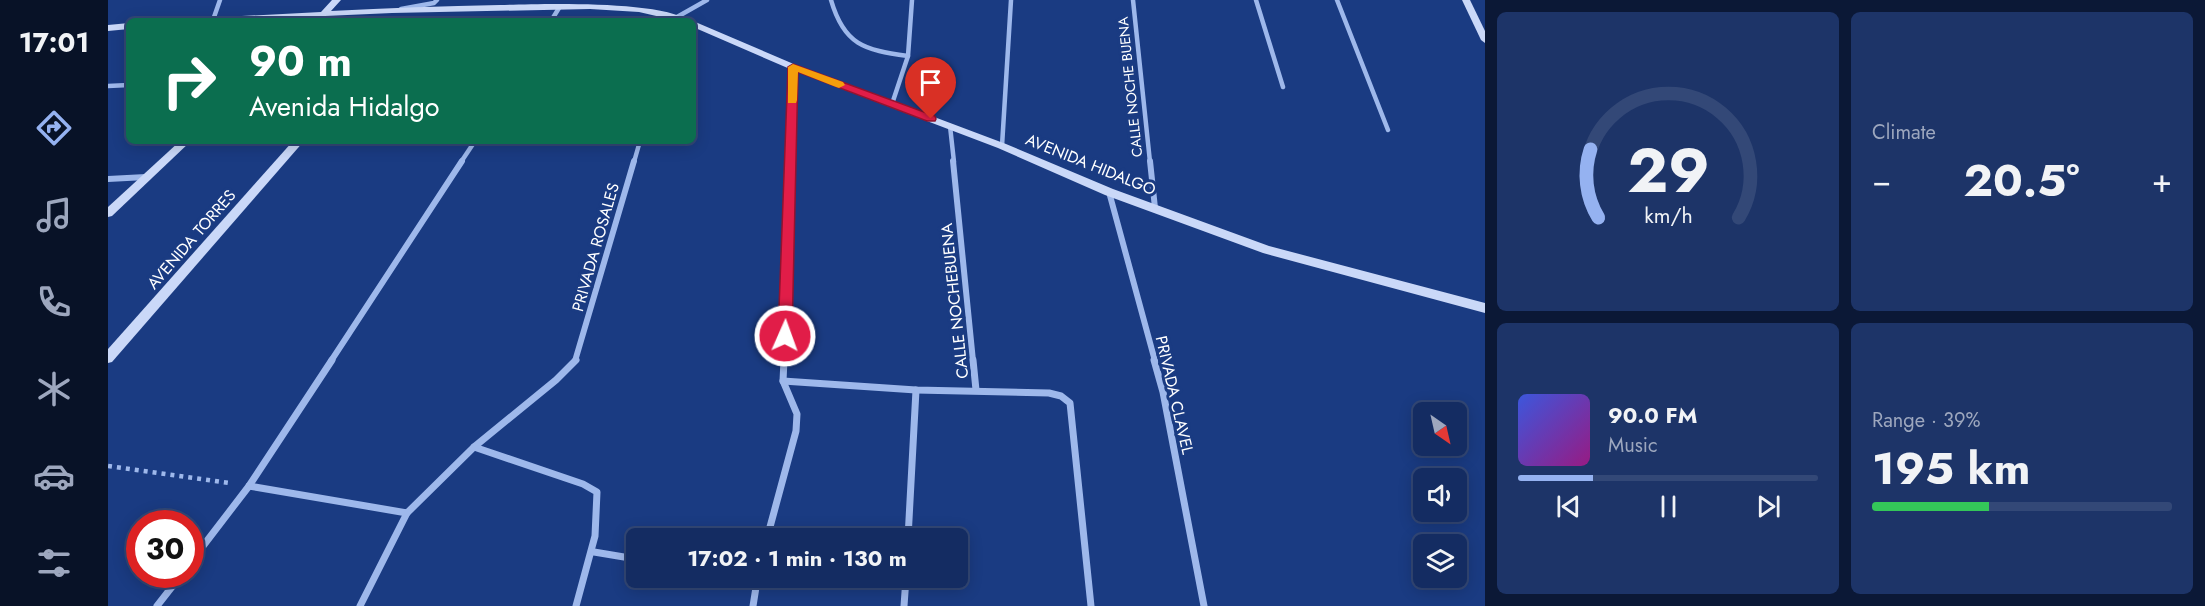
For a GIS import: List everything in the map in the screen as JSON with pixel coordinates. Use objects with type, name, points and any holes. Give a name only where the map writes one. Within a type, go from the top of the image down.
[{"type":"main road","points":[[319,18],[338,0]]},
{"type":"main road","points":[[1466,0],[1485,40]]},
{"type":"main road","points":[[250,18],[392,10],[559,8],[618,8],[671,18]]},
{"type":"main road","points":[[388,18],[392,10]]},
{"type":"main road","name":"AVENIDA HIDALGO","points":[[696,25],[793,67],[1002,146],[1109,192],[1267,250],[1485,308]]},
{"type":"main road","points":[[108,28],[126,27]]},
{"type":"main road","points":[[108,213],[183,144]]},
{"type":"main road","name":"AVENIDA TORRES","points":[[108,358],[296,144]]},
{"type":"street","points":[[214,18],[220,0]]},
{"type":"street","points":[[392,10],[434,3],[437,0]]},
{"type":"street","points":[[678,18],[707,0]]},
{"type":"street","points":[[831,0],[843,34],[877,52],[908,56]]},
{"type":"street","points":[[892,104],[908,56],[912,0]]},
{"type":"street","points":[[1002,146],[1011,0]]},
{"type":"street","name":"CALLE NOCHE BUENA","points":[[1133,0],[1155,208]]},
{"type":"street","points":[[1256,0],[1283,87]]},
{"type":"street","points":[[1337,0],[1388,130]]},
{"type":"street","points":[[553,18],[559,8]]},
{"type":"street","points":[[770,528],[796,431],[796,414],[783,381],[793,67]]},
{"type":"street","points":[[108,86],[126,85]]},
{"type":"street","name":"CALLE NOCHEBUENA","points":[[950,126],[976,390],[1049,393],[1061,396],[1070,404],[1091,606]]},
{"type":"street","points":[[204,545],[249,486],[473,144]]},
{"type":"street","name":"PRIVADA ROSALES","points":[[474,447],[556,380],[576,360],[639,144]]},
{"type":"street","points":[[108,179],[147,177]]},
{"type":"street","name":"PRIVADA CLAVEL","points":[[1109,192],[1163,392],[1204,606]]},
{"type":"street","points":[[783,381],[916,390],[976,390]]},
{"type":"street","points":[[909,528],[916,390]]},
{"type":"street","points":[[360,606],[407,513],[474,447],[582,484],[597,492],[598,514],[594,552],[576,606]]},
{"type":"street","points":[[249,486],[407,513]]},
{"type":"street","points":[[594,552],[626,557]]},
{"type":"street","points":[[158,606],[172,588]]},
{"type":"street","points":[[753,606],[756,588]]},
{"type":"street","points":[[904,606],[905,588]]},
{"type":"path","points":[[108,466],[249,486]]},
{"type":"slow traffic","points":[[792,100],[793,67],[839,85]]},
{"type":"route","points":[[785,336],[793,67],[931,119]]}]
